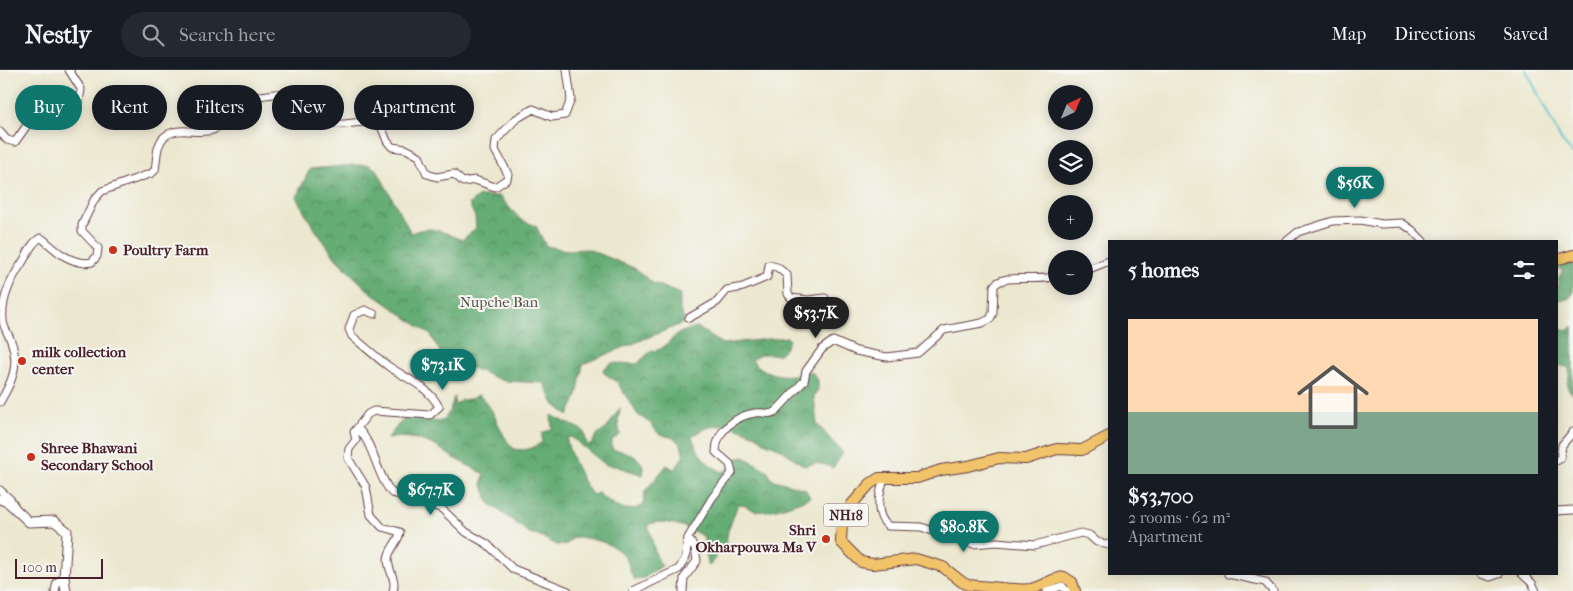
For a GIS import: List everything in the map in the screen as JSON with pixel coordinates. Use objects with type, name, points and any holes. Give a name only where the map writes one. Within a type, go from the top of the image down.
[{"type":"main road","points":[[1558,259],[1573,255]]},
{"type":"main road","points":[[884,478],[917,478],[940,470],[968,466],[999,458],[1026,459],[1057,449],[1082,450],[1108,437]]},
{"type":"main road","name":"NH18","points":[[884,478],[874,480],[866,487],[852,504],[842,523],[841,542],[861,562],[873,564],[916,560],[943,567],[962,582],[968,584],[1013,589],[1032,589],[1044,582],[1064,576],[1072,582],[1075,591]]},
{"type":"street","points":[[0,132],[7,140],[15,142],[28,124],[42,115],[79,102],[81,89],[69,70]]},
{"type":"street","points":[[0,402],[14,379],[16,365],[11,341],[2,320],[7,294],[13,276],[32,244],[40,238],[66,258],[80,262],[92,262],[98,256],[98,248],[82,232],[82,225],[97,195],[109,187],[152,173],[155,170],[160,143],[165,137],[181,131],[204,132],[220,127],[225,123],[235,106],[245,99],[270,95],[308,94],[319,103],[320,114],[326,122],[352,125],[371,122],[381,126],[387,141],[392,147],[415,152],[419,156],[427,174],[431,176],[454,174],[463,182],[475,180],[495,186],[507,179],[508,174],[496,150],[496,140],[516,119],[533,108],[552,117],[565,115],[571,99],[567,70]]},
{"type":"street","points":[[1288,240],[1298,232],[1326,223],[1360,220],[1382,224],[1402,223],[1422,240]]},
{"type":"street","points":[[1093,268],[1108,262]]},
{"type":"street","points":[[689,318],[719,300],[727,290],[743,287],[767,277],[769,265],[777,267],[787,275],[788,294],[791,298],[808,300],[825,298]]},
{"type":"street","points":[[633,591],[679,568],[686,557],[688,538],[712,498],[732,473],[730,464],[716,452],[717,442],[724,430],[736,419],[752,413],[773,414],[804,381],[806,371],[827,344],[833,341],[856,351],[887,357],[918,353],[944,330],[982,323],[990,319],[993,313],[994,286],[996,283],[1010,278],[1043,280],[1048,278]]},
{"type":"street","points":[[374,314],[365,310],[354,315],[349,329],[352,336],[388,366],[424,388],[434,397],[439,407],[430,415],[374,411],[368,414],[354,432],[356,440],[349,449],[348,458],[366,487],[371,515],[382,526],[400,532],[388,558],[389,568],[394,579],[392,591]]},
{"type":"street","points":[[357,428],[368,445],[384,482],[392,493],[418,499],[442,509],[466,532],[487,544],[513,568],[568,591]]},
{"type":"street","points":[[1558,460],[1560,459],[1562,445],[1573,432]]},
{"type":"street","points":[[884,478],[879,508],[881,520],[888,526],[921,527],[973,544],[990,542],[1034,545],[1081,533],[1090,534],[1097,542],[1108,544]]},
{"type":"street","points":[[0,490],[29,522],[54,521],[67,531],[64,578],[66,591]]},
{"type":"street","points":[[0,499],[15,507]]},
{"type":"street","points":[[1558,511],[1573,510]]},
{"type":"street","points":[[683,591],[684,578],[697,561],[694,545],[691,542],[687,544]]},
{"type":"street","points":[[1233,575],[1265,582],[1272,591]]},
{"type":"street","points":[[1484,575],[1490,577],[1496,575]]},
{"type":"street","points":[[1523,575],[1532,583],[1536,591]]},
{"type":"street","points":[[55,591],[57,582],[64,578]]},
{"type":"street","points":[[1047,591],[1062,586],[1068,591]]},
{"type":"green space","name":"Nupche Ban","points":[[369,165],[377,170],[411,233],[418,230],[431,229],[462,240],[476,228],[475,217],[469,204],[479,196],[499,196],[521,220],[536,226],[546,246],[567,250],[588,249],[634,268],[653,283],[680,294],[680,311],[686,322],[583,364],[577,396],[568,416],[554,404],[544,383],[504,381],[442,356],[431,335],[369,291],[337,260],[312,225],[296,197],[310,169]]},
{"type":"green space","points":[[1573,257],[1573,294],[1568,299],[1558,300],[1559,278],[1563,271],[1558,268],[1558,265],[1564,260]]},
{"type":"green space","points":[[1573,326],[1573,394],[1569,391],[1567,385],[1569,368],[1558,365],[1558,329],[1570,330]]},
{"type":"green space","points":[[697,327],[722,344],[787,337],[789,340],[785,349],[778,355],[764,354],[752,360],[765,370],[779,375],[795,375],[811,371],[818,380],[818,389],[814,397],[817,424],[843,453],[833,468],[819,464],[804,466],[781,449],[764,442],[756,435],[729,425],[709,427],[692,436],[696,448],[703,458],[717,469],[723,472],[731,468],[735,459],[744,457],[768,471],[771,479],[805,489],[810,497],[768,511],[754,510],[738,504],[728,531],[726,543],[709,566],[704,547],[704,537],[691,530],[669,523],[654,523],[648,525],[655,551],[662,566],[644,578],[634,579],[623,555],[611,546],[589,539],[574,537],[567,544],[557,545],[538,535],[529,533],[489,503],[482,483],[484,474],[428,442],[404,437],[387,439],[405,418],[416,416],[440,421],[445,418],[450,410],[454,397],[455,406],[461,400],[479,395],[490,408],[504,436],[514,449],[529,449],[542,442],[542,433],[552,429],[551,415],[584,431],[587,445],[591,445],[596,436],[607,428],[620,408],[618,421],[620,435],[612,440],[612,450],[629,453],[639,460],[644,469],[643,475],[606,465],[571,437],[567,438],[577,468],[585,485],[593,495],[598,493],[614,505],[625,509],[637,508],[643,505],[645,491],[667,465],[675,470],[684,455],[681,445],[674,438],[659,434],[650,423],[638,415],[617,382],[604,373],[603,369],[612,363],[637,364],[651,351],[660,349],[678,334]]},
{"type":"waterway","points":[[1526,70],[1561,140],[1573,154]]},
{"type":"place","name":"Poultry Farm","points":[[113,250]]},
{"type":"place","name":"milk collection center","points":[[22,361]]},
{"type":"place","name":"Shree Bhawani Secondary School","points":[[31,457]]},
{"type":"place","name":"Shri Okharpouwa Ma V","points":[[826,539]]}]
